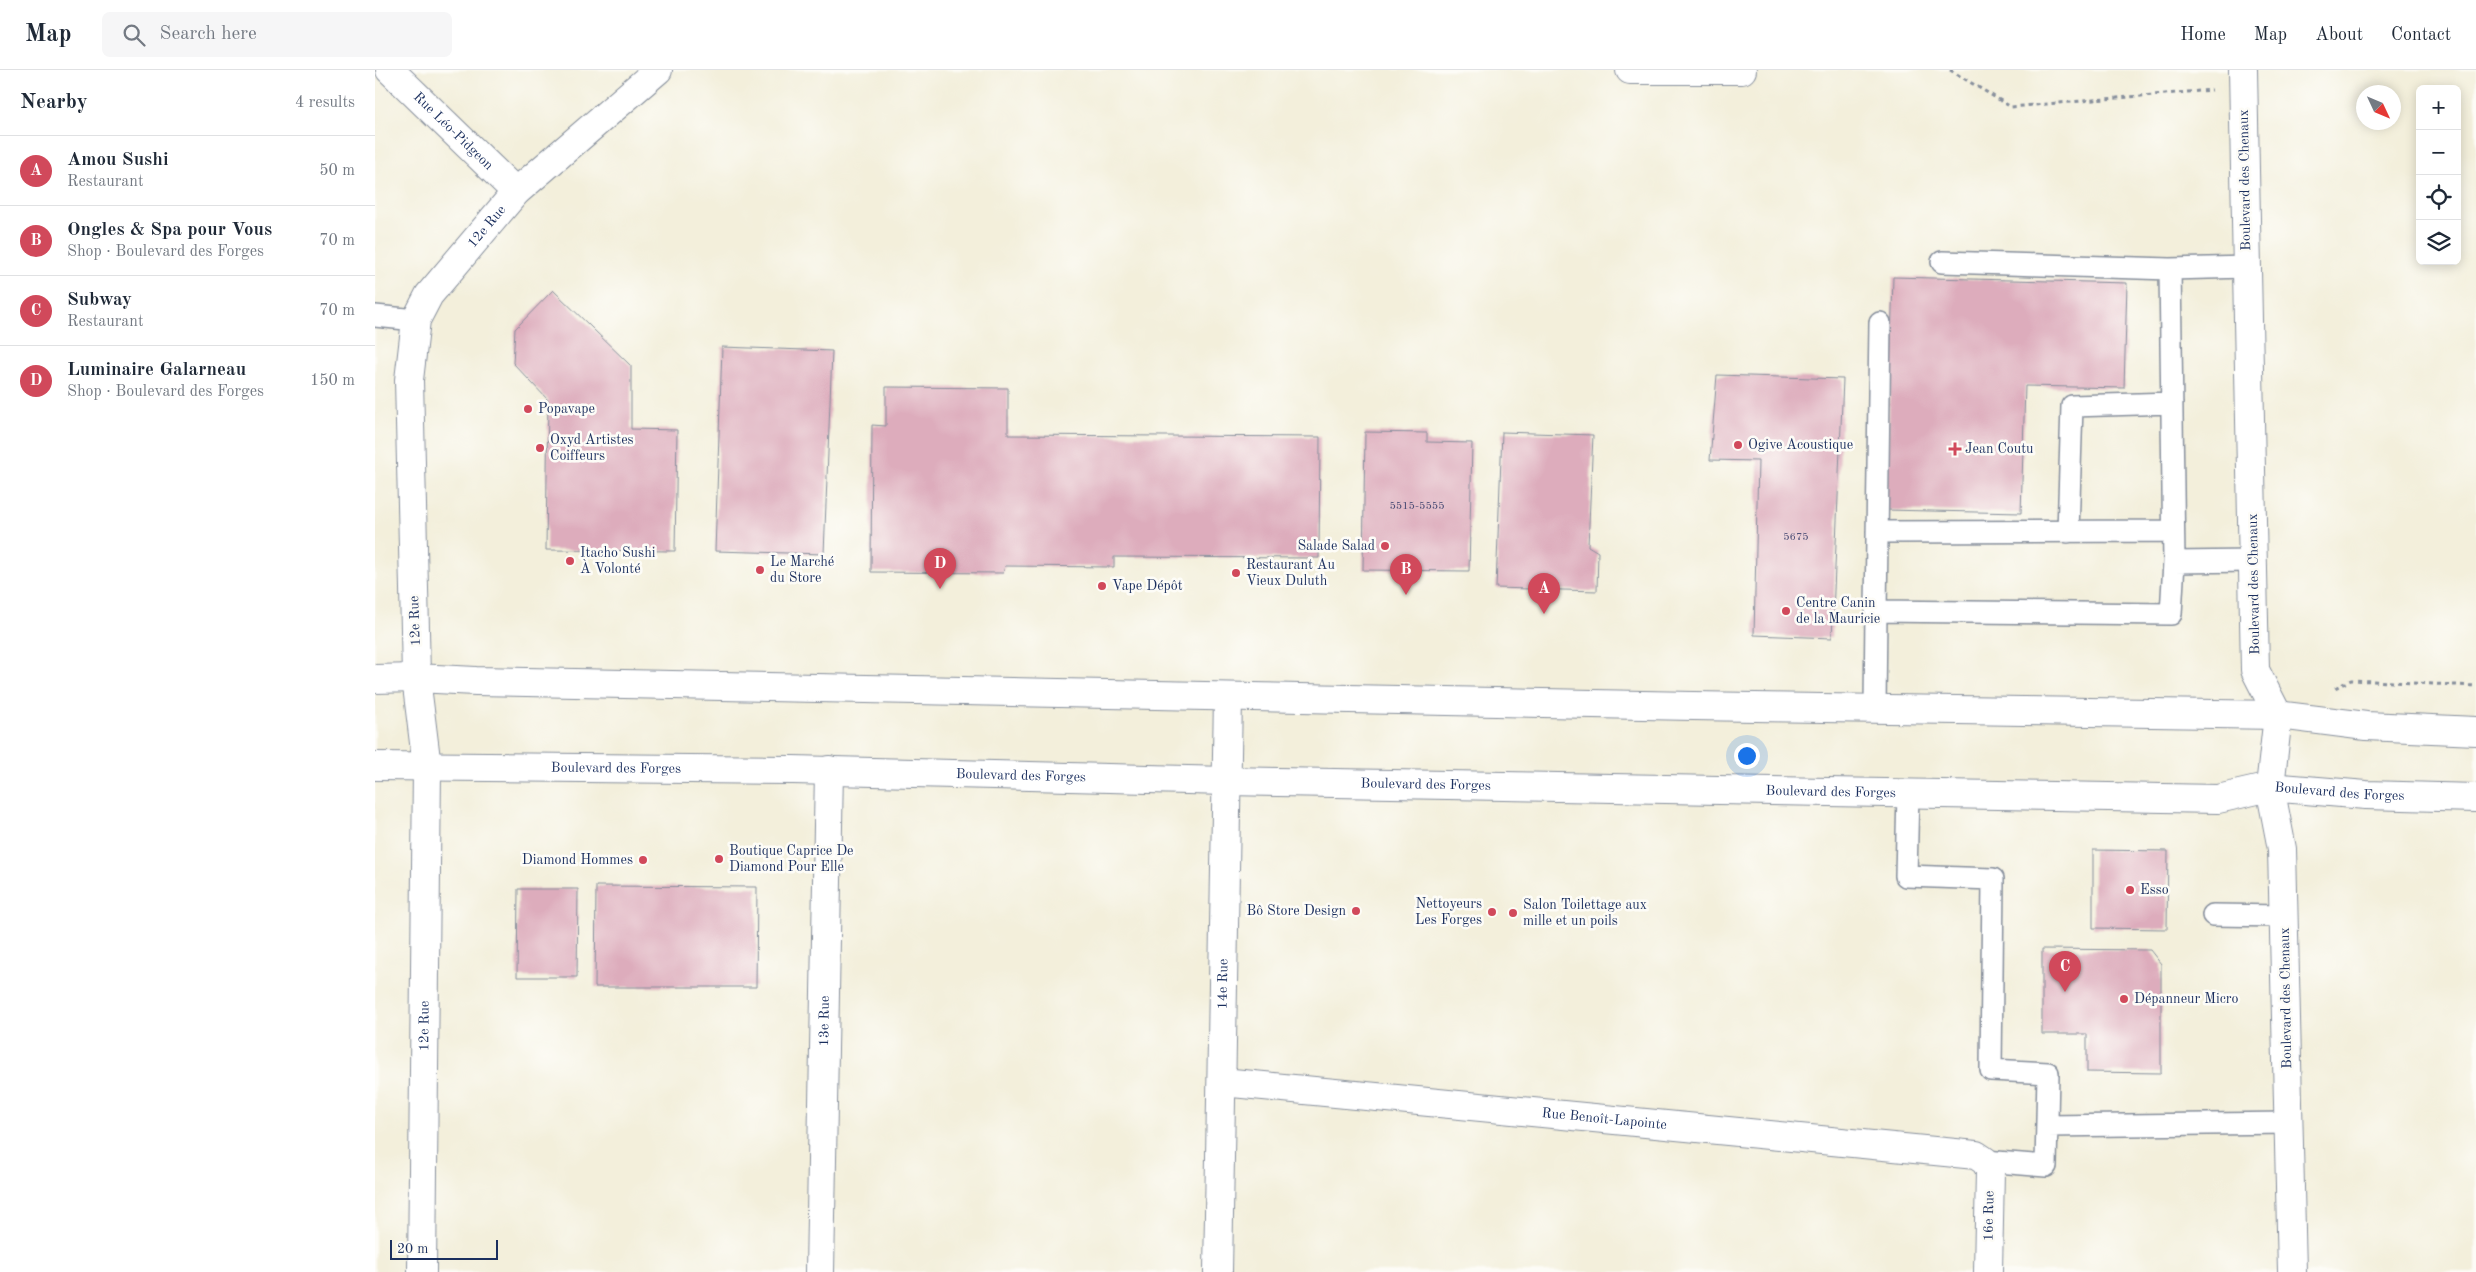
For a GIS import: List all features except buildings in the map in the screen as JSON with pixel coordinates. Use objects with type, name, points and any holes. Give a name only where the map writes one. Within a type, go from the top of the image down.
[{"type":"main road","name":"Rue Léo-Pidgeon","points":[[390,70],[516,192]]},
{"type":"main road","name":"12e Rue","points":[[422,1272],[427,767],[417,678],[409,380],[416,320],[429,296],[516,192],[658,70]]},
{"type":"main road","points":[[1630,70],[1742,70]]},
{"type":"main road","name":"Boulevard des Chenaux","points":[[2243,79],[2255,670],[2278,715],[2270,786],[2282,849],[2292,1272]]},
{"type":"main road","points":[[375,679],[417,678],[486,682],[1228,697],[2278,715],[2366,726],[2476,730]]},
{"type":"main road","name":"14e Rue","points":[[1218,1272],[1228,697]]},
{"type":"main road","name":"Boulevard des Forges","points":[[375,766],[829,770],[1227,781],[2218,799],[2270,786],[2366,795],[2476,798]]},
{"type":"main road","name":"13e Rue","points":[[820,1272],[829,770]]},
{"type":"main road","name":"Rue Benoît-Lapointe","points":[[1222,1082],[1969,1154],[1985,1161]]},
{"type":"main road","name":"16e Rue","points":[[1985,1161],[1990,1170],[1988,1272]]},
{"type":"lane","points":[[1941,262],[2171,269],[2247,267]]},
{"type":"lane","points":[[1876,611],[2171,614],[2174,562],[2171,269]]},
{"type":"lane","points":[[375,316],[416,320]]},
{"type":"lane","points":[[1875,709],[1880,323]]},
{"type":"lane","points":[[2068,532],[2072,406],[2172,403]]},
{"type":"lane","points":[[1877,532],[2173,532]]},
{"type":"lane","points":[[2174,562],[2253,561]]},
{"type":"lane","points":[[1908,794],[1906,876],[1993,879],[1991,1070],[2048,1073],[2046,1166],[1985,1161]]},
{"type":"lane","points":[[2213,915],[2284,916]]},
{"type":"lane","points":[[2047,1126],[2288,1123]]},
{"type":"path","points":[[1950,70],[2011,107],[2243,79]]},
{"type":"path","points":[[2327,692],[2351,680],[2476,686]]},
{"type":"place","name":"Popavape","points":[[528,409]]},
{"type":"place","name":"Ogive Acoustique","points":[[1738,445]]},
{"type":"place","name":"Oxyd Artistes Coiffeurs","points":[[540,448]]},
{"type":"place","name":"Jean Coutu","points":[[1955,449]]},
{"type":"place","name":"Salade Salad","points":[[1385,546]]},
{"type":"place","name":"Itacho Sushi À Volonté","points":[[570,561]]},
{"type":"place","name":"Le Marché du Store","points":[[760,570]]},
{"type":"place","name":"Restaurant Au Vieux Duluth","points":[[1236,573]]},
{"type":"place","name":"Vape Dépôt","points":[[1102,586]]},
{"type":"place","name":"Luminaire Galarneau","points":[[940,589]]},
{"type":"place","name":"Ongles & Spa pour Vous","points":[[1406,595]]},
{"type":"place","name":"Centre Canin de la Mauricie","points":[[1786,611]]},
{"type":"place","name":"Amou Sushi","points":[[1544,614]]},
{"type":"place","name":"Boutique Caprice De Diamond Pour Elle","points":[[719,859]]},
{"type":"place","name":"Diamond Hommes","points":[[643,860]]},
{"type":"place","name":"Esso","points":[[2130,890]]},
{"type":"place","name":"Bô Store Design","points":[[1356,911]]},
{"type":"place","name":"Nettoyeurs Les Forges","points":[[1492,912]]},
{"type":"place","name":"Salon Toilettage aux mille et un poils","points":[[1513,913]]},
{"type":"place","name":"Subway","points":[[2065,992]]},
{"type":"place","name":"Dépanneur Micro","points":[[2124,999]]}]
